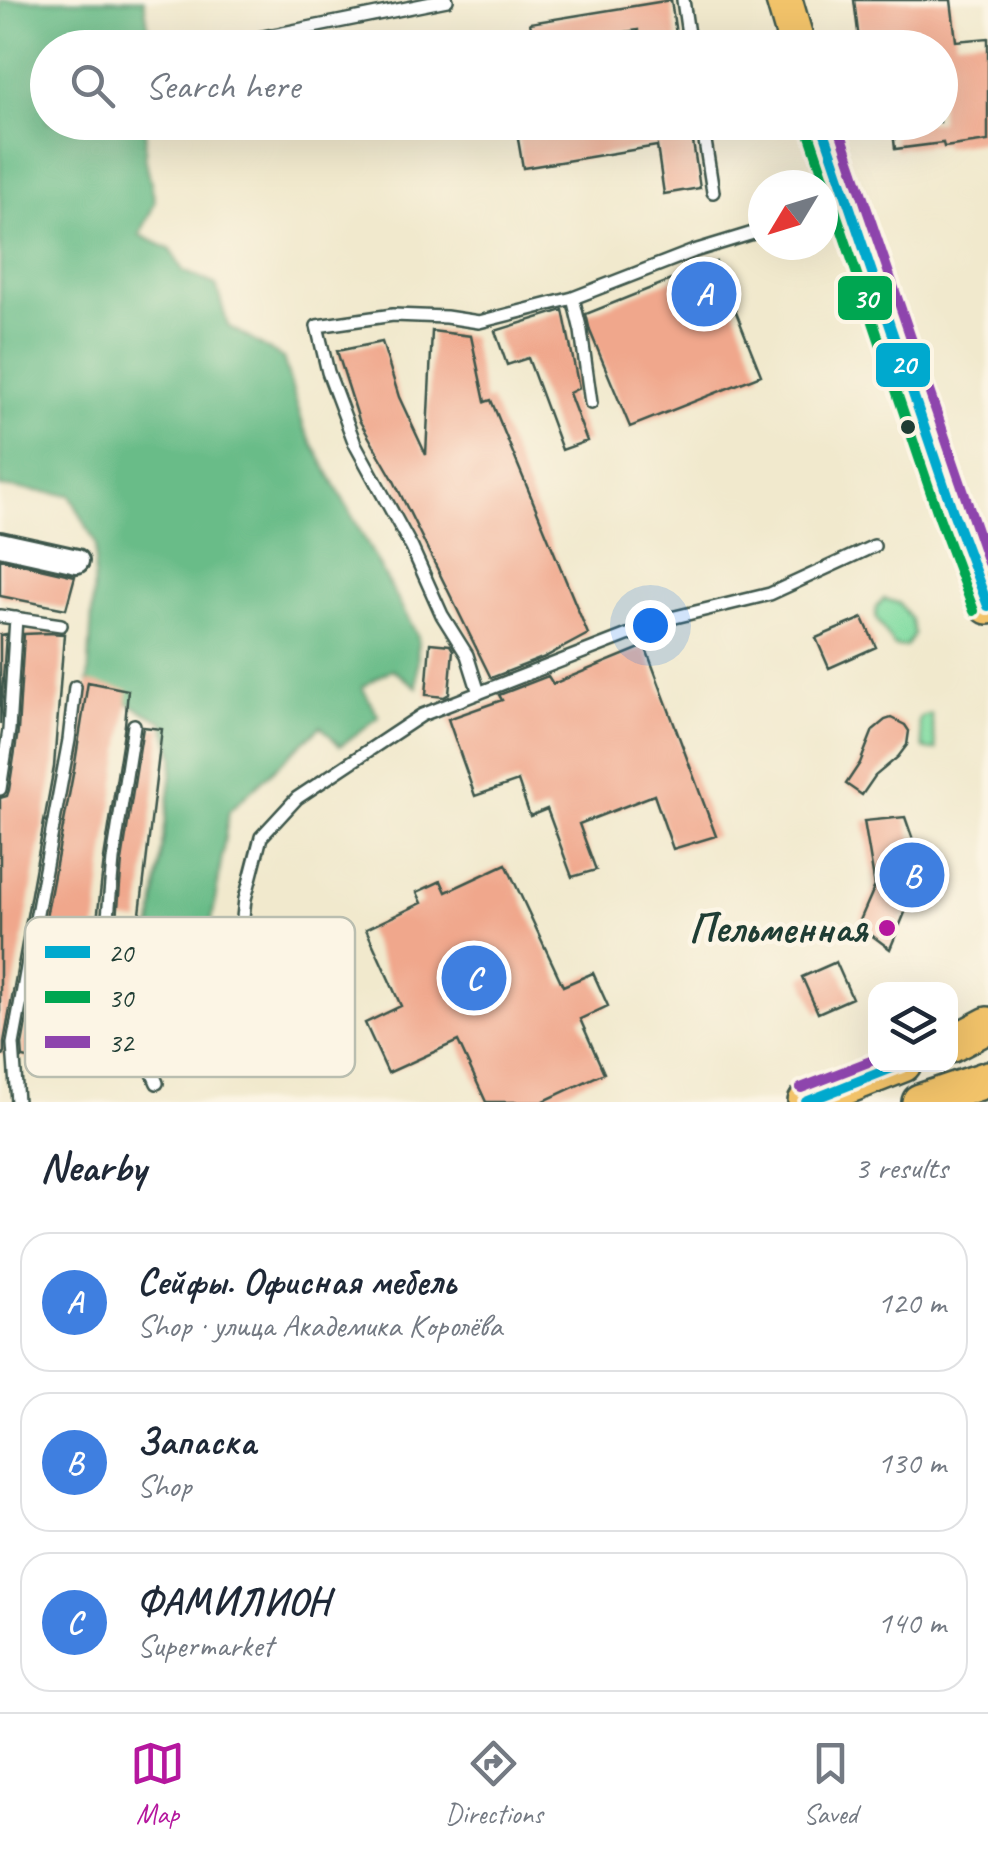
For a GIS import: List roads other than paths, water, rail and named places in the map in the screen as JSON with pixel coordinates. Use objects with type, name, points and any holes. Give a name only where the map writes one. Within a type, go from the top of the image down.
[{"type":"main road","points":[[784,0],[793,30]]},
{"type":"main road","points":[[826,140],[952,512],[988,606]]},
{"type":"main road","points":[[958,1041],[988,1026]]},
{"type":"main road","points":[[806,1102],[883,1072]]},
{"type":"main road","points":[[920,1102],[988,1078]]},
{"type":"street","points":[[0,544],[78,561]]},
{"type":"lane","points":[[372,0],[373,15]]},
{"type":"lane","points":[[298,30],[447,0]]},
{"type":"lane","points":[[683,0],[687,30]]},
{"type":"lane","points":[[705,140],[713,192]]},
{"type":"lane","points":[[478,693],[467,655],[442,615],[412,548],[355,444],[328,372],[318,326],[393,316],[479,322],[572,298],[748,235]]},
{"type":"lane","points":[[572,298],[591,403]]},
{"type":"lane","points":[[242,917],[261,836],[297,798],[422,715],[672,618],[770,594],[874,546]]},
{"type":"lane","points":[[0,616],[61,625]]},
{"type":"lane","points":[[0,789],[9,730],[16,618]]},
{"type":"lane","points":[[37,917],[75,686]]},
{"type":"lane","points":[[108,917],[134,725]]},
{"type":"lane","points":[[17,1102],[14,1044],[25,983]]},
{"type":"lane","points":[[155,1077],[157,1083]]},
{"type":"place","name":"Сейфы. Офисная мебель","points":[[704,294]]},
{"type":"place","name":"Запаска","points":[[912,875]]},
{"type":"place","name":"Пельменная","points":[[887,928]]},
{"type":"place","name":"ФАМИЛИОН","points":[[474,978]]}]
